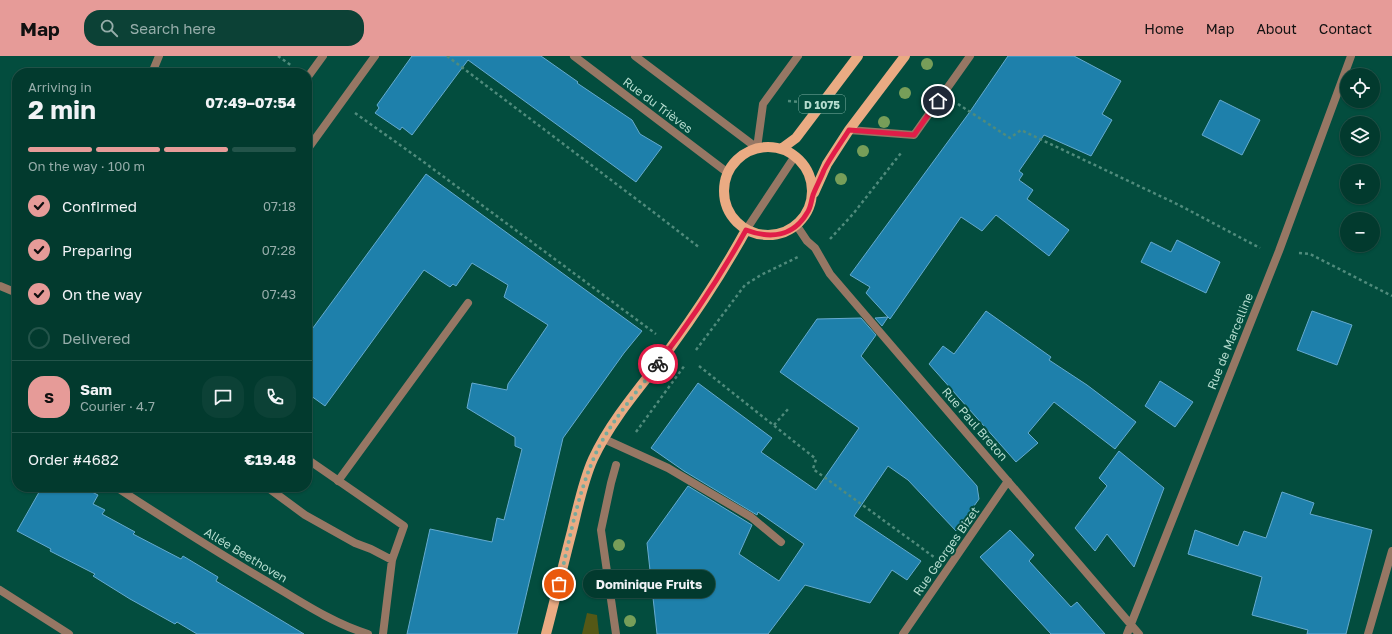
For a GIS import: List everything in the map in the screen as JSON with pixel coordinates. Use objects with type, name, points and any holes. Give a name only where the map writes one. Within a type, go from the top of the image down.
[{"type":"main road","name":"D 1075","points":[[781,149],[796,138],[858,56]]},
{"type":"main road","name":"D 1075","points":[[813,195],[827,164],[849,130],[905,56]]},
{"type":"main road","points":[[770,147],[781,149],[795,156],[805,167],[812,180],[813,195],[808,212],[797,226],[786,233],[772,236],[759,235],[746,230],[734,219],[726,205],[724,188],[728,173],[735,162],[745,153],[757,148],[770,147]]},
{"type":"main road","points":[[546,634],[583,488],[593,460],[604,438],[694,314],[746,230]]},
{"type":"street","points":[[154,68],[159,56]]},
{"type":"street","points":[[312,71],[323,56]]},
{"type":"street","points":[[312,143],[375,56]]},
{"type":"street","name":"Rue du Trièves","points":[[574,56],[728,173]]},
{"type":"street","points":[[635,56],[757,148],[763,104],[798,56]]},
{"type":"street","points":[[849,130],[914,135],[970,56]]},
{"type":"street","name":"Rue de Marcelline","points":[[1127,634],[1279,251],[1351,56]]},
{"type":"street","points":[[746,230],[795,156]]},
{"type":"street","name":"Rue Paul Breton","points":[[797,226],[807,241],[815,248],[830,274],[1140,634]]},
{"type":"street","points":[[0,286],[12,290]]},
{"type":"street","points":[[338,481],[468,303]]},
{"type":"street","points":[[604,438],[668,468],[751,517],[781,542]]},
{"type":"street","points":[[312,463],[404,526],[392,560],[383,634]]},
{"type":"street","points":[[616,465],[601,530],[616,634]]},
{"type":"street","name":"Rue Georges Bizet","points":[[903,634],[1008,481]]},
{"type":"street","name":"Allée Beethoven","points":[[124,492],[187,534],[291,596],[349,628],[368,634]]},
{"type":"street","points":[[275,492],[305,515],[355,543],[371,549],[392,560]]},
{"type":"street","points":[[1368,634],[1392,551]]},
{"type":"street","points":[[0,590],[69,634]]},
{"type":"path","points":[[278,56],[295,68]]},
{"type":"path","points":[[447,56],[700,248]]},
{"type":"path","points":[[956,102],[1010,138],[1021,130],[1179,206],[1265,250],[1310,254],[1392,296]]},
{"type":"path","points":[[341,103],[428,165],[659,336]]},
{"type":"path","points":[[694,352],[745,285],[833,237],[853,214],[914,135]]},
{"type":"path","points":[[625,449],[685,365]]},
{"type":"path","points":[[699,366],[816,459],[814,470],[949,567]]},
{"type":"path","points":[[774,425],[789,408]]},
{"type":"green space","points":[[587,613],[597,615],[599,634],[582,634]]},
{"type":"building","points":[[412,56],[541,56],[578,82],[577,83],[632,120],[640,134],[662,147],[636,182],[468,60],[412,135],[402,127],[400,130],[375,113],[379,108],[377,105]]},
{"type":"building","points":[[1008,56],[1074,56],[1121,81],[1102,114],[1112,120],[1091,156],[1044,135],[1019,171],[1023,174],[1019,180],[1033,190],[1027,199],[1069,230],[1049,256],[996,215],[982,231],[961,217],[890,319],[866,293],[870,287],[850,275],[969,113]]},
{"type":"building","points":[[1220,100],[1260,120],[1242,155],[1202,135]]},
{"type":"building","points":[[426,174],[642,331],[624,353],[563,438],[517,634],[407,634],[430,529],[492,542],[497,518],[504,520],[522,449],[515,446],[515,437],[467,408],[472,383],[507,390],[508,384],[548,325],[504,297],[508,285],[472,263],[456,286],[453,284],[450,287],[424,270],[325,406],[312,397],[312,329]]},
{"type":"building","points":[[1177,240],[1220,262],[1206,293],[1141,262],[1151,242],[1171,252]]},
{"type":"building","points":[[986,311],[1051,357],[1049,360],[1087,385],[1136,422],[1115,449],[1054,402],[1028,433],[1038,443],[1016,462],[929,364],[943,346],[954,354]]},
{"type":"building","points":[[1312,311],[1352,325],[1337,365],[1297,350]]},
{"type":"building","points":[[888,317],[882,326],[875,318]]},
{"type":"building","points":[[861,318],[876,335],[861,356],[977,486],[979,499],[956,531],[908,480],[888,466],[854,516],[921,561],[907,580],[892,570],[870,603],[805,585],[768,634],[657,634],[647,543],[688,486],[752,525],[739,554],[779,581],[804,544],[758,512],[757,515],[684,471],[651,448],[698,383],[772,438],[761,452],[816,490],[859,428],[780,372],[817,319]]},
{"type":"building","points":[[1160,381],[1193,402],[1175,427],[1145,406]]},
{"type":"building","points":[[1119,451],[1164,488],[1134,567],[1107,534],[1095,551],[1075,528],[1107,486],[1099,478]]},
{"type":"building","points":[[39,492],[92,492],[98,495],[93,504],[105,510],[102,514],[135,532],[133,534],[181,559],[183,556],[218,577],[216,581],[304,634],[197,634],[177,622],[175,624],[130,599],[93,576],[95,574],[50,551],[51,549],[17,531]]},
{"type":"building","points":[[1282,492],[1314,503],[1310,514],[1372,530],[1346,634],[1307,634],[1308,630],[1252,615],[1262,577],[1188,554],[1195,530],[1238,546],[1244,531],[1266,538]]},
{"type":"building","points":[[1010,530],[1034,555],[1029,561],[1071,607],[1077,602],[1105,634],[1051,634],[980,557]]},
{"type":"way so far","points":[[559,584],[583,488],[593,460],[604,438],[658,364]]},
{"type":"place","name":"Dominique Fruits","points":[[559,584]]},
{"type":"route","points":[[658,364],[694,314],[746,230],[759,235],[772,236],[786,233],[797,226],[808,212],[813,195],[827,164],[849,130],[914,135],[938,101]]}]
